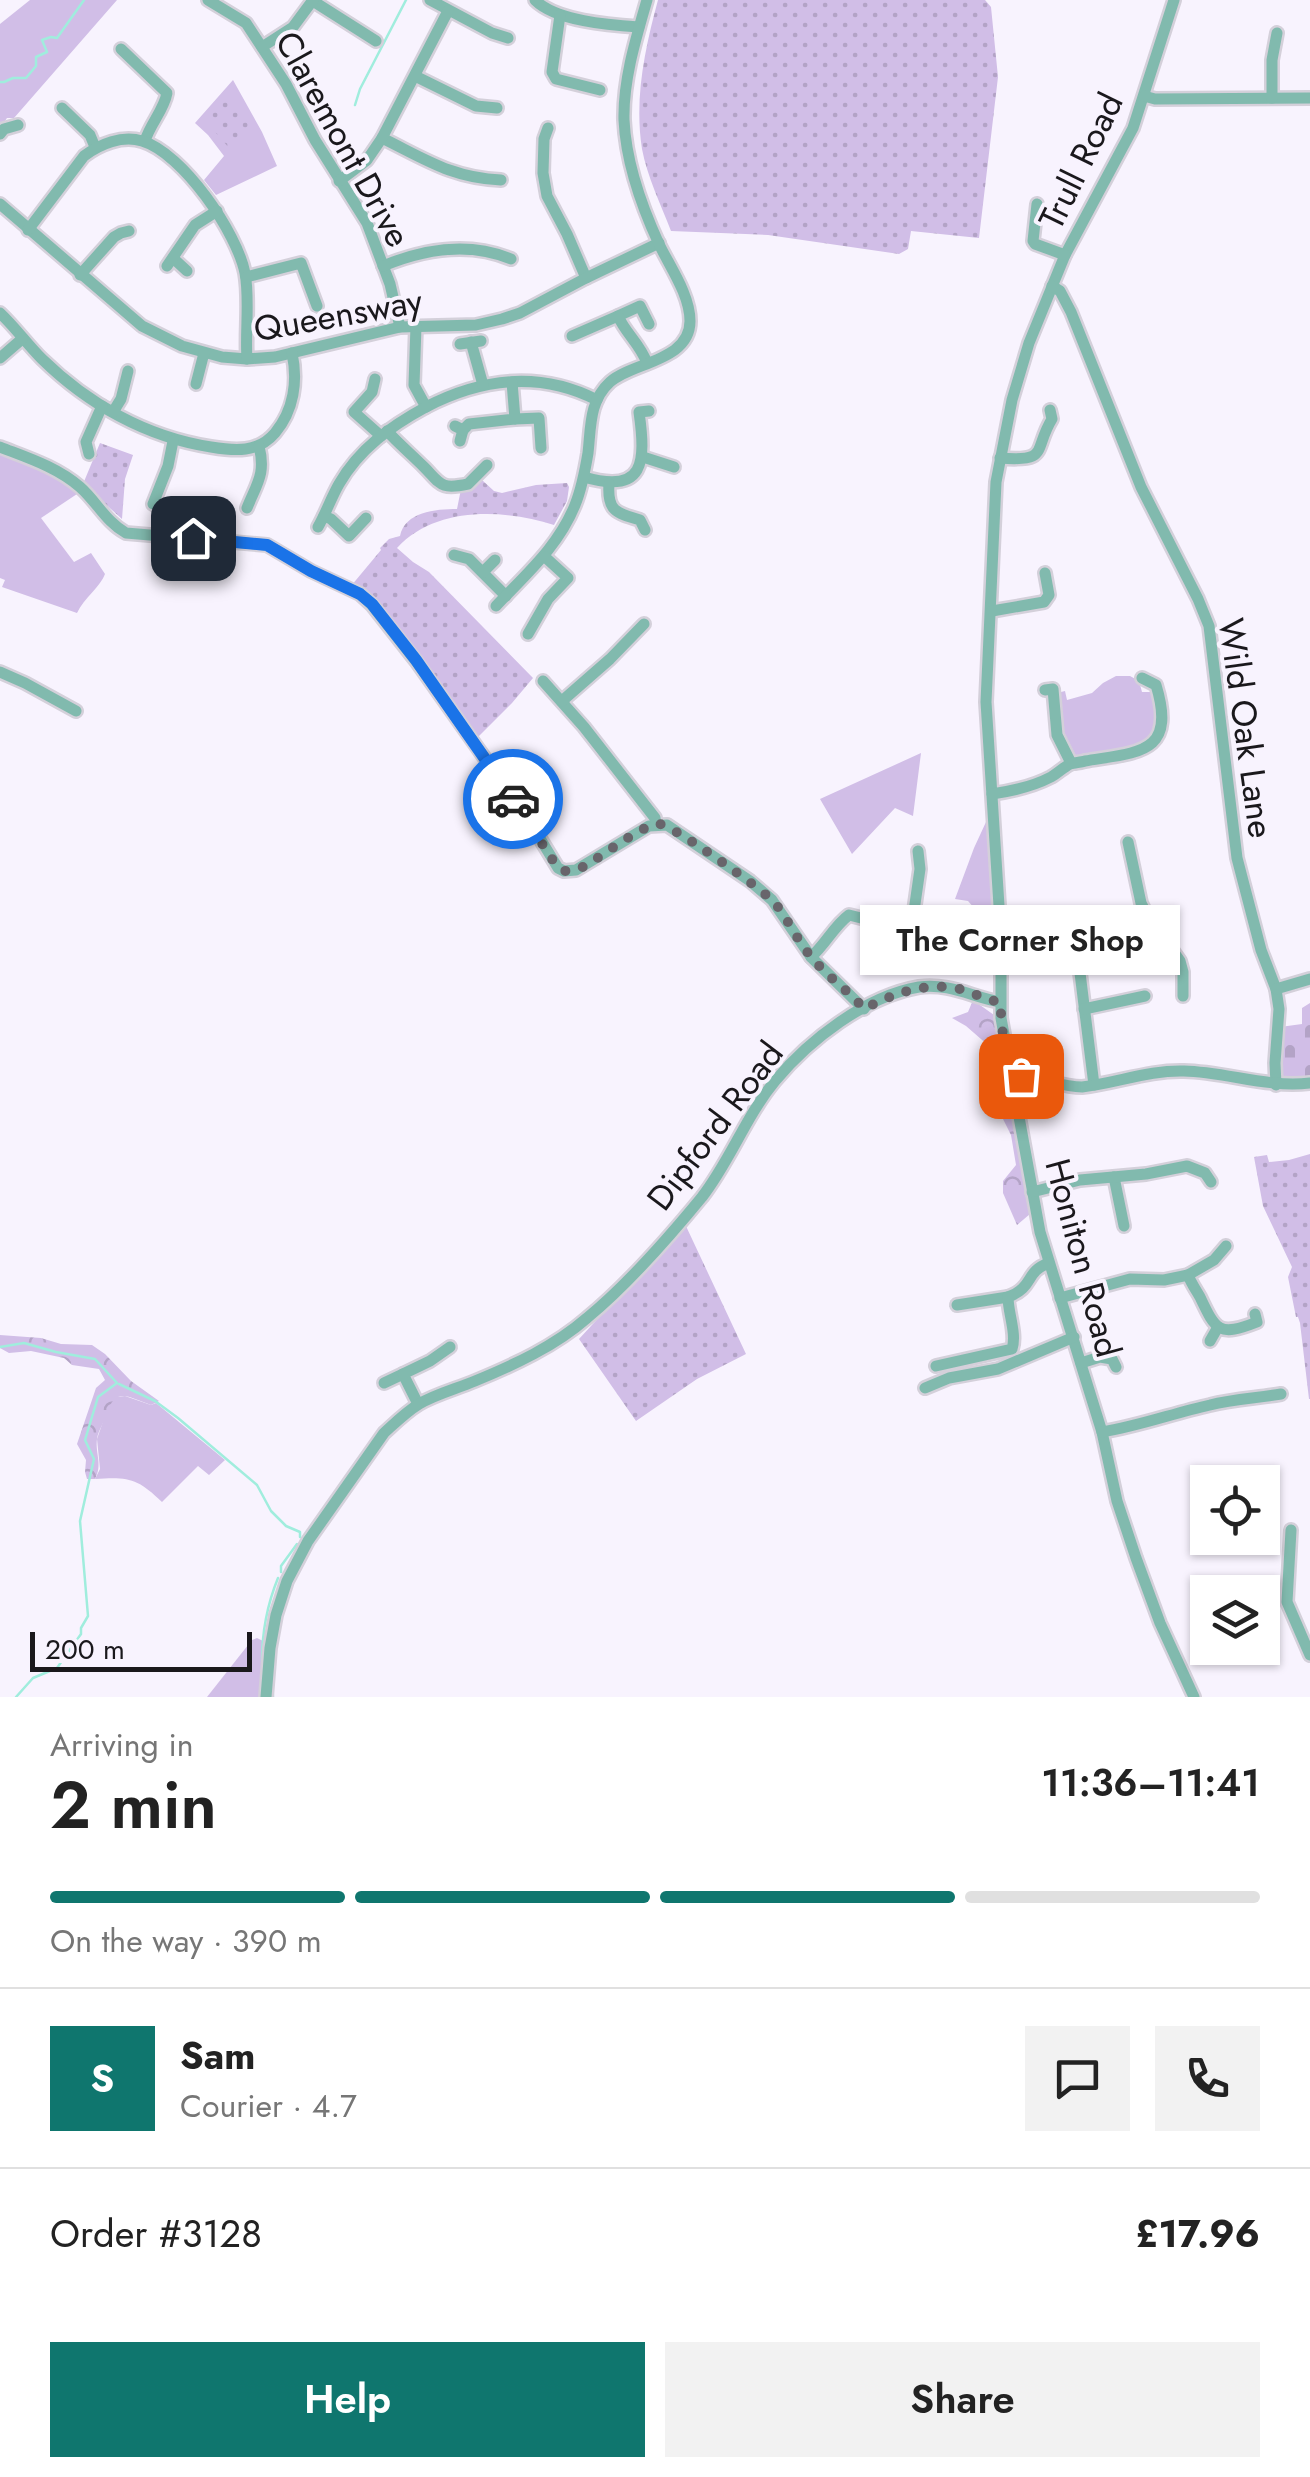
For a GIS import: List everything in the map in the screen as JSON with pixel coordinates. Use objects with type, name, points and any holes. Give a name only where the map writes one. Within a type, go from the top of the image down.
[{"type":"street","points":[[262,47],[292,27],[313,0],[376,41]]},
{"type":"street","points":[[430,0],[504,33]]},
{"type":"street","points":[[535,0],[544,9],[560,15],[639,28]]},
{"type":"street","points":[[496,606],[544,556],[564,528],[584,477],[592,410],[602,390],[619,376],[676,350],[690,327],[686,303],[640,200],[624,118],[626,90],[647,0]]},
{"type":"street","name":"Trull Road","points":[[1030,343],[1066,254],[1126,145],[1174,0]]},
{"type":"street","name":"Claremont Drive","points":[[212,1],[246,23],[362,213],[384,266],[400,326]]},
{"type":"street","points":[[339,180],[367,160],[382,138],[448,11]]},
{"type":"street","points":[[560,15],[552,72],[556,80],[592,92]]},
{"type":"street","points":[[1272,98],[1273,37]]},
{"type":"street","points":[[124,56],[174,95],[150,126],[145,141]]},
{"type":"street","points":[[414,76],[463,101],[490,104]]},
{"type":"street","points":[[1144,96],[1310,98]]},
{"type":"street","points":[[68,109],[90,134],[95,147]]},
{"type":"street","points":[[0,134],[18,125]]},
{"type":"street","points":[[548,128],[542,173],[546,196],[586,278]]},
{"type":"street","points":[[382,138],[458,174],[494,176]]},
{"type":"street","points":[[28,230],[95,147],[126,139],[145,141],[194,181],[217,211],[238,252],[246,277],[246,359]]},
{"type":"street","name":"Queensway","points":[[0,204],[142,326],[162,338],[204,353],[246,359],[275,357],[400,326],[476,325],[502,319],[659,243]]},
{"type":"street","points":[[1037,204],[1029,243],[1066,254]]},
{"type":"street","points":[[188,271],[170,262],[195,226],[217,211]]},
{"type":"street","points":[[80,275],[120,232],[129,231]]},
{"type":"street","points":[[384,266],[437,249],[506,254]]},
{"type":"street","points":[[246,277],[299,258],[315,303],[328,294]]},
{"type":"street","name":"Wild Oak Lane","points":[[1052,286],[1060,291],[1072,312],[1140,487],[1208,626],[1237,858],[1261,950],[1276,989],[1276,1085]]},
{"type":"street","points":[[572,336],[618,316],[638,302],[648,324]]},
{"type":"street","points":[[0,313],[70,384],[107,409],[173,440],[232,450],[259,446],[278,429],[297,378],[292,353]]},
{"type":"street","points":[[618,316],[640,344],[647,363]]},
{"type":"street","points":[[416,326],[414,384],[426,407]]},
{"type":"street","points":[[0,358],[22,339]]},
{"type":"street","points":[[471,342],[483,386]]},
{"type":"street","name":"Honiton Road","points":[[1030,343],[1012,400],[1000,458],[994,508],[986,702],[1003,1036],[1049,1263],[1102,1432],[1117,1502],[1160,1623],[1194,1697]]},
{"type":"street","points":[[196,384],[204,353]]},
{"type":"street","points":[[89,454],[86,442],[107,409],[121,398],[123,377]]},
{"type":"street","points":[[375,379],[372,392],[352,415],[384,433],[424,467],[428,479],[462,486],[484,473]]},
{"type":"street","points":[[366,518],[346,538],[331,519],[321,521],[351,466],[384,433],[426,407],[452,394],[512,382],[560,384],[597,400]]},
{"type":"street","points":[[512,382],[515,419]]},
{"type":"street","points":[[584,477],[609,484],[623,481],[639,468],[639,412]]},
{"type":"street","points":[[460,432],[469,424],[538,414],[541,448]]},
{"type":"street","points":[[1000,458],[1027,458],[1038,453],[1055,415]]},
{"type":"street","points":[[170,501],[155,500],[173,440]]},
{"type":"street","points":[[246,500],[263,470],[259,446]]},
{"type":"street","points":[[0,447],[64,475],[83,489],[113,526],[126,533],[267,545],[360,594],[416,660],[554,862],[564,871],[585,866],[649,826],[666,825],[772,900],[811,958],[864,1009]]},
{"type":"street","points":[[642,457],[674,468]]},
{"type":"street","points":[[609,484],[612,509],[643,521]]},
{"type":"street","points":[[462,554],[506,596]]},
{"type":"street","points":[[529,626],[572,575],[544,556]]},
{"type":"street","points":[[483,572],[496,560]]},
{"type":"street","points":[[992,611],[1044,602],[1049,595],[1045,573]]},
{"type":"street","points":[[562,702],[644,624]]},
{"type":"street","points":[[0,672],[76,711]]},
{"type":"street","points":[[992,794],[1030,786],[1071,763],[1140,752],[1154,740],[1162,718],[1156,684],[1142,678]]},
{"type":"street","points":[[544,682],[596,742],[656,824]]},
{"type":"street","points":[[1053,689],[1057,735],[1071,763]]},
{"type":"street","points":[[1131,846],[1140,903],[1180,961],[1186,988]]},
{"type":"street","points":[[811,958],[849,916],[872,921],[886,931],[889,918],[916,919],[918,850]]},
{"type":"street","points":[[1001,938],[1075,933],[1124,923],[1146,913]]},
{"type":"street","points":[[1075,933],[1094,1085]]},
{"type":"street","points":[[1276,989],[1310,980]]},
{"type":"street","name":"Dipford Road","points":[[266,1697],[276,1615],[287,1582],[308,1541],[396,1421],[418,1404],[528,1356],[591,1316],[702,1196],[774,1082],[825,1032],[848,1016],[906,991],[929,986],[957,988],[1000,1002]]},
{"type":"street","points":[[1084,1009],[1147,993]]},
{"type":"street","points":[[1012,1077],[1071,1087],[1174,1071],[1276,1085],[1310,1084]]},
{"type":"street","points":[[1032,1192],[1080,1180],[1187,1166],[1210,1175]]},
{"type":"street","points":[[1114,1177],[1125,1226]]},
{"type":"street","points":[[1060,1298],[1130,1278],[1164,1280],[1188,1275],[1214,1260],[1227,1246]]},
{"type":"street","points":[[957,1305],[1023,1290],[1036,1269],[1049,1263]]},
{"type":"street","points":[[1188,1275],[1207,1316],[1218,1327],[1236,1330],[1257,1322]]},
{"type":"street","points":[[1008,1296],[1012,1349],[930,1379],[998,1369],[1074,1338]]},
{"type":"street","points":[[1210,1341],[1218,1327]]},
{"type":"street","points":[[384,1383],[450,1347]]},
{"type":"street","points":[[1081,1362],[1100,1356],[1117,1362]]},
{"type":"street","points":[[403,1374],[418,1404]]},
{"type":"street","points":[[1102,1432],[1209,1405],[1281,1394]]},
{"type":"street","points":[[1287,1537],[1287,1602],[1310,1654]]},
{"type":"green space","points":[[30,0],[117,0],[14,118],[7,118],[0,128],[0,24]]},
{"type":"green space","points":[[658,0],[985,0],[991,7],[998,77],[979,238],[911,231],[908,249],[899,254],[768,235],[671,231],[647,170],[640,130],[642,74]]},
{"type":"green space","points":[[233,80],[277,166],[216,195],[204,180],[224,156],[195,123]]},
{"type":"green space","points":[[227,95],[253,131],[229,148],[205,120]]},
{"type":"green space","points":[[100,443],[133,455],[125,479],[122,519],[83,484]]},
{"type":"green space","points":[[0,448],[45,468],[80,492],[41,518],[74,562],[91,553],[105,574],[77,613],[2,587],[5,580],[0,578]]},
{"type":"green space","points":[[478,479],[502,493],[536,485],[567,483],[569,487],[567,501],[554,525],[492,514],[450,518],[413,534],[397,548],[429,572],[533,678],[475,740],[351,586],[380,548],[389,539],[400,536],[408,522],[431,511],[457,509],[461,489]]},
{"type":"green space","points":[[1116,676],[1130,676],[1139,681],[1142,692],[1153,692],[1157,716],[1154,734],[1144,746],[1075,758],[1060,733],[1057,693],[1065,691],[1067,700],[1092,693]]},
{"type":"green space","points":[[921,753],[913,816],[895,808],[852,854],[820,799]]},
{"type":"green space","points":[[986,822],[994,908],[975,909],[968,901],[955,899]]},
{"type":"green space","points":[[973,1000],[994,1015],[1030,1214],[1017,1225],[1003,1193],[1003,1181],[1016,1165],[1011,1135],[1002,1117],[996,1060],[989,1046],[952,1018],[968,1012]]},
{"type":"green space","points":[[1310,1003],[1310,1079],[1281,1078],[1280,1027],[1302,1024],[1302,1008]]},
{"type":"green space","points":[[1310,1154],[1309,1399],[1300,1323],[1288,1277],[1292,1267],[1263,1206],[1254,1157],[1267,1155],[1269,1162]]},
{"type":"green space","points":[[685,1224],[746,1354],[697,1379],[636,1421],[579,1339]]},
{"type":"green space","points":[[0,1335],[92,1345],[159,1401],[151,1405],[123,1396],[114,1400],[98,1436],[95,1479],[87,1479],[86,1460],[77,1444],[96,1388],[105,1380],[99,1369],[72,1365],[64,1358],[31,1351],[9,1353],[0,1348]]},
{"type":"green space","points":[[125,1396],[151,1405],[156,1403],[225,1460],[209,1475],[198,1466],[162,1502],[132,1481],[95,1479],[100,1469],[97,1439],[110,1401]]},
{"type":"green space","points":[[257,1638],[266,1646],[261,1697],[207,1697],[252,1640]]},
{"type":"waterway","points":[[0,82],[26,78],[36,66],[36,57],[47,52],[42,40],[57,38],[84,0]]},
{"type":"waterway","points":[[355,105],[406,0]]},
{"type":"waterway","points":[[0,1347],[24,1343],[95,1359],[117,1383],[98,1397],[85,1440],[94,1459],[80,1521],[88,1616],[81,1634],[57,1668],[33,1678],[16,1697]]},
{"type":"waterway","points":[[119,1384],[155,1401],[178,1418],[257,1485],[271,1511],[286,1526],[300,1532],[300,1537]]},
{"type":"waterway","points":[[281,1572],[297,1544]]},
{"type":"waterway","points":[[262,1661],[266,1619],[278,1578]]},
{"type":"waterway","points":[[272,1684],[273,1697]]},
{"type":"way so far","points":[[513,799],[558,868],[564,871],[585,866],[649,826],[666,825],[673,829],[772,900],[811,958],[864,1009],[886,998],[929,986],[957,988],[1000,1002],[1012,1077],[1021,1076]]},
{"type":"place","name":"The Corner Shop","points":[[1021,1076]]},
{"type":"route","points":[[193,538],[267,545],[360,594],[416,660],[513,799]]}]
